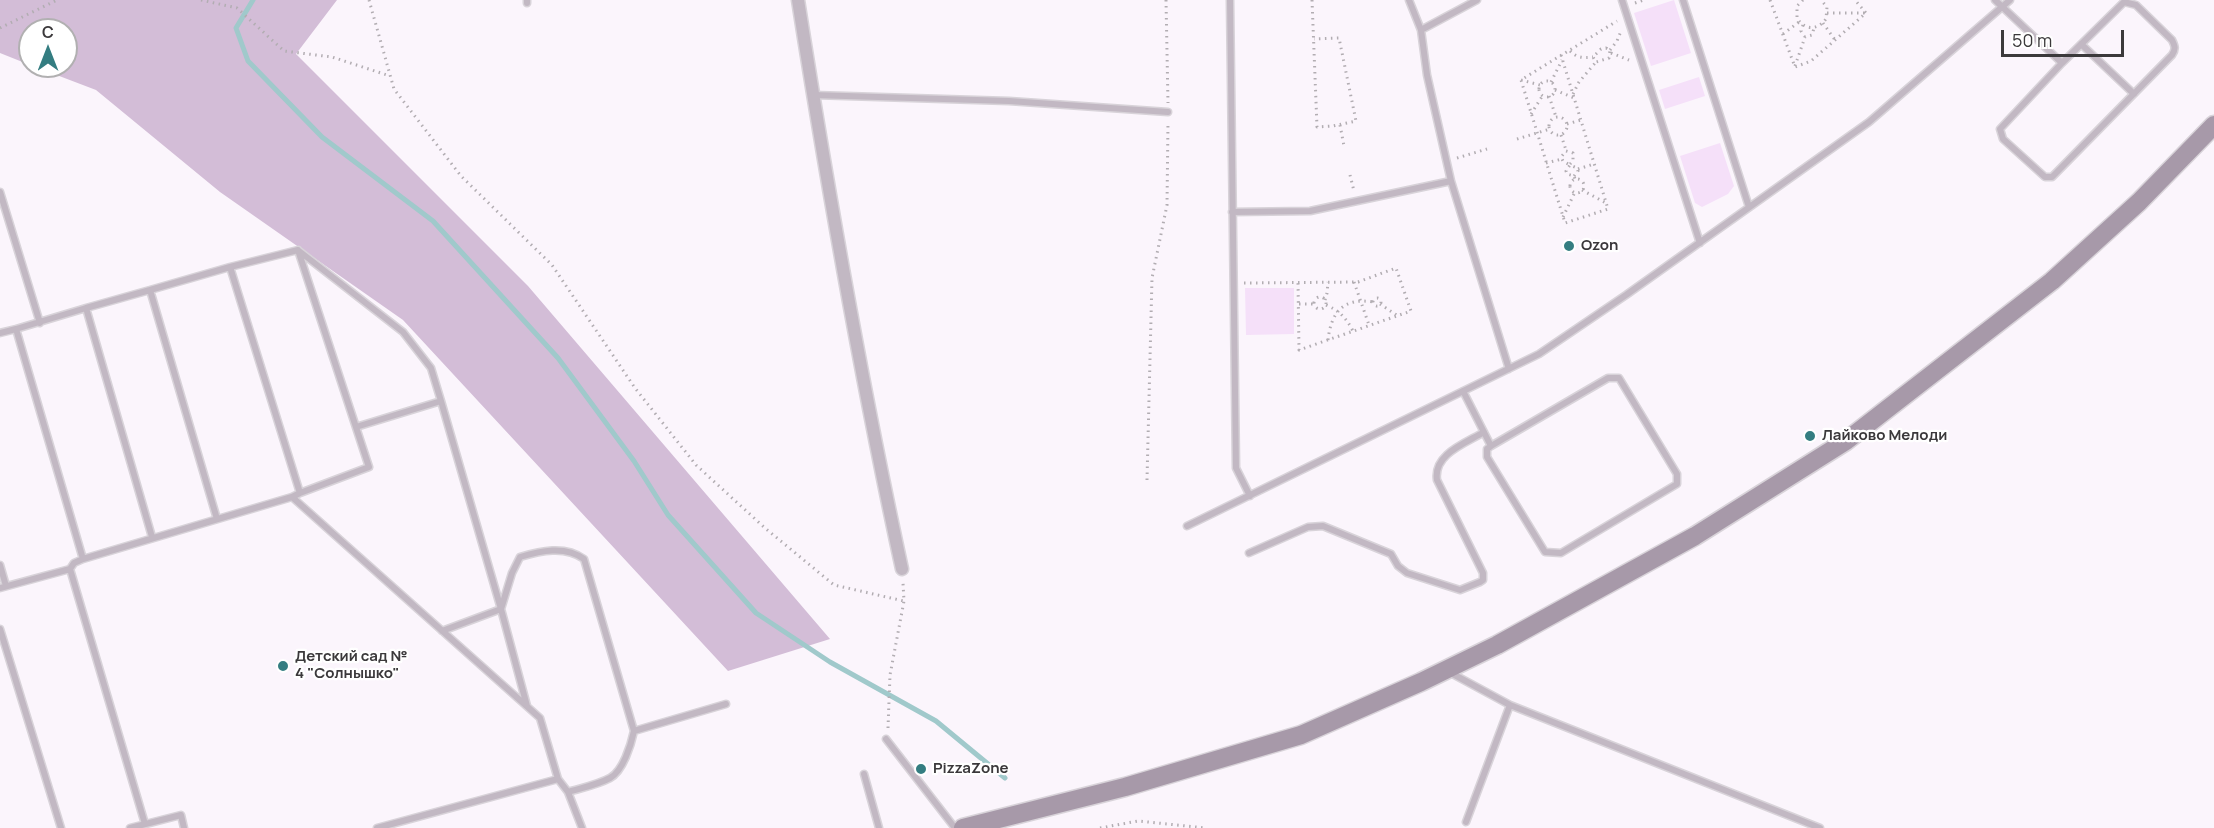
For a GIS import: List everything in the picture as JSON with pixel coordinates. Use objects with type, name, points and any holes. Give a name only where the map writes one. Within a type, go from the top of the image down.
[{"type":"street","points":[[798,0],[841,263],[902,569]]},
{"type":"street","points":[[963,828],[983,825],[1125,787],[1301,735],[1497,645],[1695,536],[1846,441],[2052,280],[2139,202],[2214,125]]},
{"type":"lane","points":[[1230,0],[1236,468],[1250,496]]},
{"type":"lane","points":[[1409,0],[1421,30],[1427,75],[1451,181],[1509,369]]},
{"type":"lane","points":[[1421,30],[1477,0]]},
{"type":"lane","points":[[1622,0],[1700,243]]},
{"type":"lane","points":[[1683,0],[1749,207]]},
{"type":"lane","points":[[1995,0],[2062,63]]},
{"type":"lane","points":[[1187,526],[1539,354],[1869,122],[2010,0]]},
{"type":"lane","points":[[2124,2],[2131,2],[2143,12],[2172,40],[2175,50],[2052,177],[2045,177],[2003,139],[2000,129],[2062,63],[2124,2]]},
{"type":"lane","points":[[2081,44],[2134,94]]},
{"type":"lane","points":[[813,95],[1009,100],[1168,112]]},
{"type":"lane","points":[[1232,212],[1310,211],[1451,181]]},
{"type":"lane","points":[[0,192],[40,323]]},
{"type":"lane","points":[[0,333],[230,267],[298,250]]},
{"type":"lane","points":[[298,250],[403,332],[431,368],[528,706]]},
{"type":"lane","points":[[0,565],[3,587],[70,569],[74,562],[152,537],[292,497],[369,467],[298,250]]},
{"type":"lane","points":[[230,267],[300,493]]},
{"type":"lane","points":[[150,290],[217,519]]},
{"type":"lane","points":[[86,308],[152,537]]},
{"type":"lane","points":[[15,330],[83,559]]},
{"type":"lane","points":[[1608,378],[1619,378],[1677,474],[1677,484],[1561,553],[1549,553],[1541,549],[1487,457],[1487,449],[1491,446],[1608,378]]},
{"type":"lane","points":[[1463,391],[1491,446]]},
{"type":"lane","points":[[356,427],[441,401]]},
{"type":"lane","points":[[1249,553],[1308,527],[1323,526],[1391,554],[1398,566],[1407,573],[1455,590],[1466,589],[1480,582],[1483,580],[1483,573],[1436,474],[1446,454],[1484,432]]},
{"type":"lane","points":[[292,497],[540,718],[558,779],[568,792],[582,828]]},
{"type":"lane","points":[[501,609],[512,573],[520,557],[540,551],[558,551],[576,553],[584,559],[634,731],[628,750],[612,778],[568,792]]},
{"type":"lane","points":[[70,569],[146,824]]},
{"type":"lane","points":[[442,631],[501,609]]},
{"type":"lane","points":[[0,629],[62,828]]},
{"type":"lane","points":[[1446,670],[1510,705],[1820,828]]},
{"type":"lane","points":[[634,731],[726,704]]},
{"type":"lane","points":[[1466,822],[1510,705]]},
{"type":"lane","points":[[886,739],[955,828]]},
{"type":"lane","points":[[864,774],[879,828]]},
{"type":"lane","points":[[377,828],[558,779]]},
{"type":"lane","points":[[130,828],[181,815],[184,828]]},
{"type":"path","points":[[0,28],[57,0]]},
{"type":"path","points":[[201,0],[237,8],[284,51],[332,57],[390,76]]},
{"type":"path","points":[[369,0],[394,89],[461,176],[552,265],[635,388],[696,465],[765,528],[834,585],[904,601]]},
{"type":"path","points":[[1147,480],[1152,278],[1167,205],[1166,0]]},
{"type":"path","points":[[1312,0],[1317,127],[1356,121],[1339,38],[1314,39]]},
{"type":"path","points":[[1770,0],[1795,67]]},
{"type":"path","points":[[1803,0],[1797,6],[1796,12],[1801,23],[1801,31],[1805,36]]},
{"type":"path","points":[[1805,36],[1812,35],[1814,28],[1823,23],[1827,7],[1821,0]]},
{"type":"path","points":[[1855,0],[1866,13]]},
{"type":"path","points":[[1827,13],[1866,13]]},
{"type":"path","points":[[1795,67],[1811,61],[1866,13]]},
{"type":"path","points":[[1521,80],[1627,15]]},
{"type":"path","points":[[1783,34],[1801,23]]},
{"type":"path","points":[[1801,23],[1814,28]]},
{"type":"path","points":[[1823,23],[1835,40]]},
{"type":"path","points":[[1573,96],[1579,82],[1596,62],[1605,61],[1622,28]]},
{"type":"path","points":[[1795,67],[1805,36]]},
{"type":"path","points":[[1570,50],[1575,56],[1583,58],[1593,57],[1601,49],[1633,61]]},
{"type":"path","points":[[1521,80],[1565,223],[1608,209],[1561,55]]},
{"type":"path","points":[[1593,57],[1596,62]]},
{"type":"path","points":[[1551,82],[1562,60]]},
{"type":"path","points":[[1521,80],[1540,86]]},
{"type":"path","points":[[1549,96],[1539,91],[1545,81],[1551,82]]},
{"type":"path","points":[[1551,82],[1555,90],[1573,96]]},
{"type":"path","points":[[1549,96],[1555,90]]},
{"type":"path","points":[[1531,114],[1543,95]]},
{"type":"path","points":[[1549,96],[1556,118]]},
{"type":"path","points":[[1556,118],[1564,120],[1567,124]]},
{"type":"path","points":[[1556,118],[1550,124],[1550,129],[1552,133],[1561,135]]},
{"type":"path","points":[[1567,124],[1581,120]]},
{"type":"path","points":[[1561,135],[1565,132],[1567,124]]},
{"type":"path","points":[[1340,125],[1344,146]]},
{"type":"path","points":[[1517,139],[1550,129]]},
{"type":"path","points":[[1561,135],[1566,151]]},
{"type":"path","points":[[1447,161],[1486,149]]},
{"type":"path","points":[[1566,151],[1562,159],[1566,164],[1574,165],[1578,170]]},
{"type":"path","points":[[1566,151],[1570,151],[1575,158],[1566,171],[1567,174],[1582,182],[1582,190]]},
{"type":"path","points":[[1546,164],[1562,159]]},
{"type":"path","points":[[1575,192],[1570,186],[1578,170],[1594,164]]},
{"type":"path","points":[[1350,175],[1356,201]]},
{"type":"path","points":[[1563,217],[1575,192],[1582,190],[1606,203]]},
{"type":"path","points":[[1233,283],[1298,282],[1354,282],[1396,268],[1411,311],[1299,350],[1298,282]]},
{"type":"path","points":[[1326,305],[1328,282]]},
{"type":"path","points":[[1354,282],[1369,326]]},
{"type":"path","points":[[1315,303],[1320,297],[1325,300]]},
{"type":"path","points":[[1328,340],[1329,324],[1338,310],[1360,300],[1373,302],[1376,306],[1380,304],[1398,316]]},
{"type":"path","points":[[1299,304],[1315,303]]},
{"type":"path","points":[[1315,303],[1320,309],[1326,305]]},
{"type":"path","points":[[1326,305],[1338,310],[1347,319],[1353,331]]},
{"type":"path","points":[[886,739],[890,675],[904,601],[902,569]]},
{"type":"path","points":[[1100,828],[1138,821],[1206,828]]},
{"type":"shaded area","points":[[0,0],[337,0],[296,54],[528,286],[830,639],[728,671],[403,320],[220,192],[96,90],[64,78],[78,78],[78,18],[18,18],[18,60],[0,53]]},
{"type":"shaded area","points":[[1674,0],[1691,53],[1651,66],[1634,13]]},
{"type":"shaded area","points":[[1699,77],[1705,96],[1665,109],[1659,90]]},
{"type":"shaded area","points":[[1720,143],[1734,186],[1728,194],[1702,207],[1695,203],[1680,156]]},
{"type":"shaded area","points":[[1245,288],[1294,288],[1294,334],[1246,335]]},
{"type":"waterway","points":[[253,0],[236,28],[248,61],[322,137],[433,221],[558,358],[634,461],[668,515],[756,613],[830,662],[936,721],[1005,778]]},
{"type":"place","name":"Ozon","points":[[1569,246]]},
{"type":"place","name":"Лайково Мелоди","points":[[1810,436]]},
{"type":"place","name":"Детский сад № 4 \"Солнышко\"","points":[[283,666]]},
{"type":"place","name":"PizzaZone","points":[[921,769]]}]
